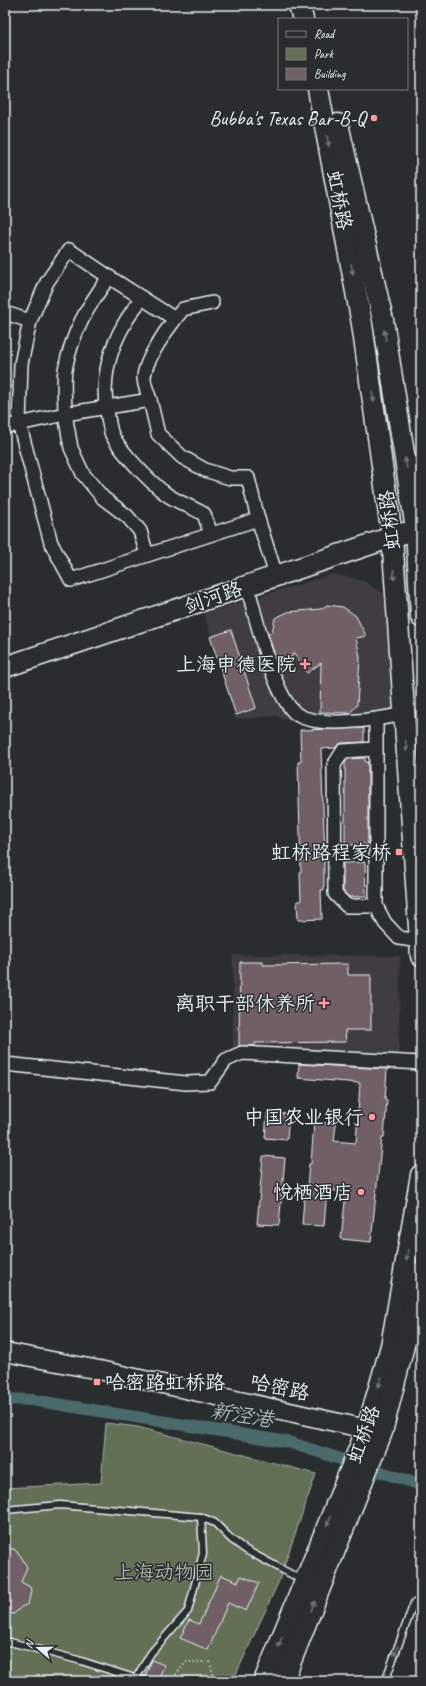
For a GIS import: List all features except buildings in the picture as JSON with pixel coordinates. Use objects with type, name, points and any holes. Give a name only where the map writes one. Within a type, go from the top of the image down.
[{"type":"main road","points":[[299,5],[303,18]]},
{"type":"main road","points":[[311,5],[314,18]]},
{"type":"main road","name":"虹桥路","points":[[318,90],[362,324],[392,536],[420,949]]},
{"type":"main road","name":"虹桥路","points":[[330,90],[383,320],[419,529],[421,616]]},
{"type":"main road","name":"剑河路","points":[[5,667],[392,536],[419,529]]},
{"type":"main road","name":"虹桥路","points":[[374,1431],[391,1346],[421,1176]]},
{"type":"main road","name":"虹桥路","points":[[283,1681],[351,1488],[374,1431],[418,1300],[421,1272]]},
{"type":"main road","name":"虹桥路","points":[[264,1681],[305,1581],[351,1488]]},
{"type":"street","points":[[175,319],[69,250],[47,282],[30,320],[21,364],[19,423],[52,543],[71,580],[258,519]]},
{"type":"street","points":[[109,277],[89,303],[74,334],[65,372],[65,414],[71,448],[83,474],[103,498],[127,516],[140,531],[147,555]]},
{"type":"street","points":[[142,298],[131,311],[118,334],[109,359],[104,382],[106,407],[112,434],[146,476],[166,494],[204,514],[211,534]]},
{"type":"street","points":[[212,302],[183,309],[163,334],[152,355],[144,377],[158,434],[182,457],[205,470],[230,478],[248,478],[258,519],[276,575]]},
{"type":"street","points":[[5,313],[30,320]]},
{"type":"street","points":[[5,427],[65,414],[150,400]]},
{"type":"street","points":[[247,585],[270,665],[282,695],[295,713],[314,722],[376,720],[404,714]]},
{"type":"street","points":[[376,720],[376,906],[385,923],[399,938],[420,949]]},
{"type":"street","points":[[375,749],[342,751],[334,765],[334,894],[348,906],[376,906]]},
{"type":"street","points":[[5,1064],[186,1083],[210,1082],[226,1060],[242,1053],[421,1063]]},
{"type":"street","name":"哈密路","points":[[5,1352],[114,1374],[374,1431]]},
{"type":"lane","points":[[5,1510],[60,1505],[201,1517],[215,1523],[246,1550],[305,1581]]},
{"type":"lane","points":[[136,1678],[152,1653],[188,1611],[203,1553],[201,1517]]},
{"type":"lane","points":[[385,1681],[414,1603],[421,1606]]},
{"type":"lane","points":[[5,1642],[78,1660],[144,1681]]},
{"type":"path","points":[[171,1681],[186,1662],[210,1662],[215,1681]]},
{"type":"shaded area","points":[[414,5],[421,5],[421,75]]},
{"type":"shaded area","name":"上海申德医院","points":[[334,574],[364,581],[384,594],[395,720],[380,724],[302,726],[276,716],[235,719],[204,613]]},
{"type":"shaded area","points":[[233,955],[400,956],[399,1054],[233,1053]]},
{"type":"green space","name":"上海动物园","points":[[106,1423],[138,1427],[316,1474],[278,1583],[233,1681],[5,1681],[5,1488],[101,1483]]},
{"type":"waterway","name":"新泾港","points":[[5,1399],[32,1400],[288,1442],[421,1485]]},
{"type":"place","name":"Bubba's Texas Bar-B-Q","points":[[374,118]]},
{"type":"place","name":"上海申德医院","points":[[305,664]]},
{"type":"place","name":"虹桥路程家桥","points":[[399,852]]},
{"type":"place","name":"离职干部休养所","points":[[324,1003]]},
{"type":"place","name":"中国农业银行","points":[[372,1117]]},
{"type":"place","name":"悦栖酒店","points":[[361,1192]]},
{"type":"place","name":"哈密路虹桥路","points":[[97,1382]]}]
